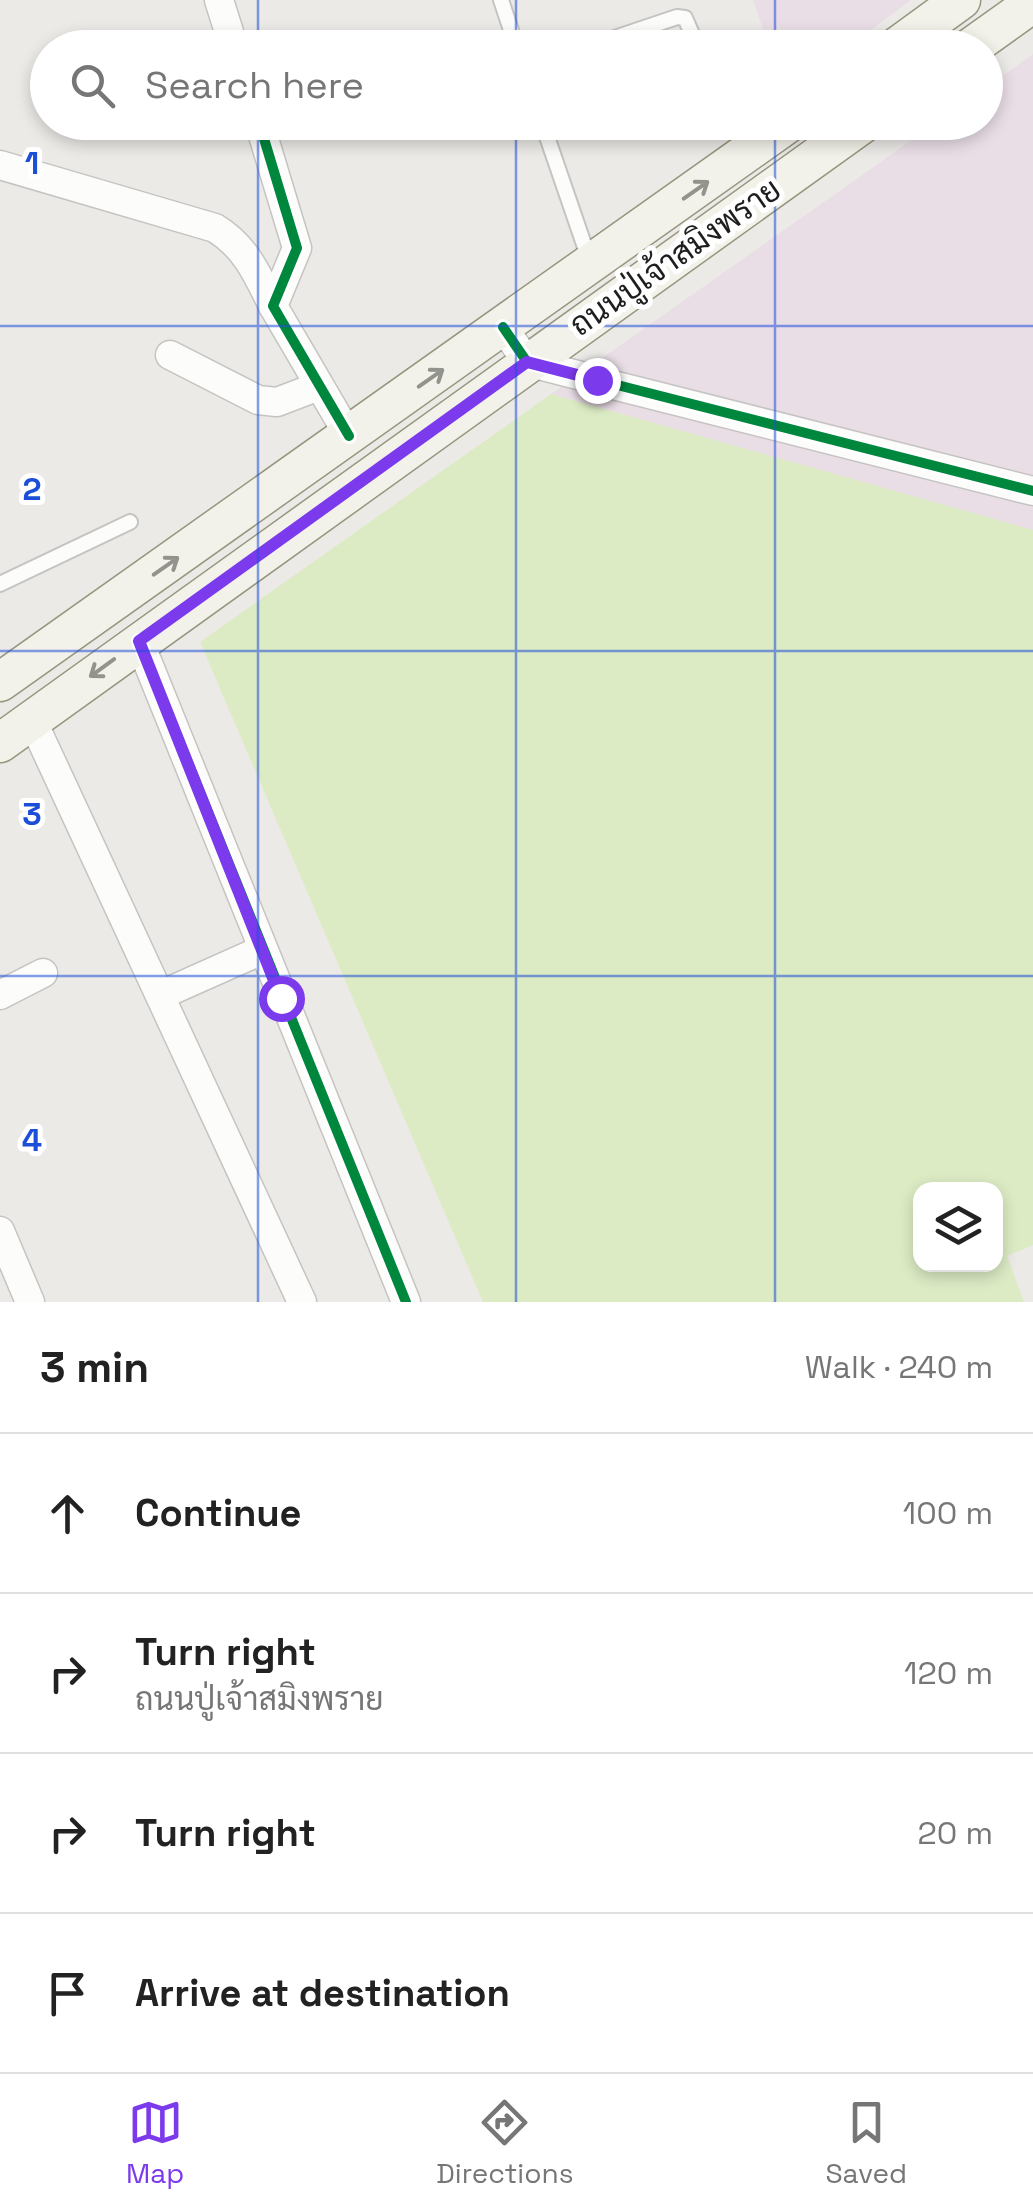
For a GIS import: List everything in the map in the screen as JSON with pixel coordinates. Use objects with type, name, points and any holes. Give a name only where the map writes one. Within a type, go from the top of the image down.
[{"type":"main road","points":[[919,30],[961,0]]},
{"type":"main road","points":[[995,30],[1033,3]]},
{"type":"main road","name":"ถนนปู่เจ้าสมิงพราย","points":[[0,682],[765,140]]},
{"type":"main road","name":"ถนนปู่เจ้าสมิงพราย","points":[[0,743],[840,140]]},
{"type":"street","points":[[218,0],[228,30]]},
{"type":"street","points":[[264,140],[297,248],[273,306]]},
{"type":"street","points":[[0,165],[214,228],[235,240],[252,263],[350,436]]},
{"type":"street","points":[[503,327],[527,362],[1033,491]]},
{"type":"street","points":[[170,355],[258,400],[277,402],[319,386]]},
{"type":"street","points":[[139,641],[406,1302]]},
{"type":"street","points":[[32,720],[302,1302]]},
{"type":"street","points":[[161,996],[262,950]]},
{"type":"street","points":[[0,996],[43,973]]},
{"type":"street","points":[[0,1231],[30,1302]]},
{"type":"lane","points":[[501,0],[511,30]]},
{"type":"lane","points":[[638,30],[677,17],[685,18],[690,30]]},
{"type":"lane","points":[[548,140],[590,264]]},
{"type":"lane","points":[[0,584],[130,522]]},
{"type":"shaded area","points":[[753,0],[911,0],[871,30],[763,30]]},
{"type":"shaded area","points":[[1033,54],[1033,530],[551,394],[912,140],[1003,140],[1003,76]]},
{"type":"green space","points":[[551,394],[1033,530],[1033,1245],[1007,1256],[1024,1302],[483,1302],[200,642]]},
{"type":"cycle path","points":[[264,140],[297,248],[273,306],[349,436]]},
{"type":"cycle path","points":[[503,327],[527,362],[1033,491]]},
{"type":"cycle path","points":[[139,641],[406,1302]]},
{"type":"route","points":[[281,998],[139,641],[527,362],[597,380]]}]
